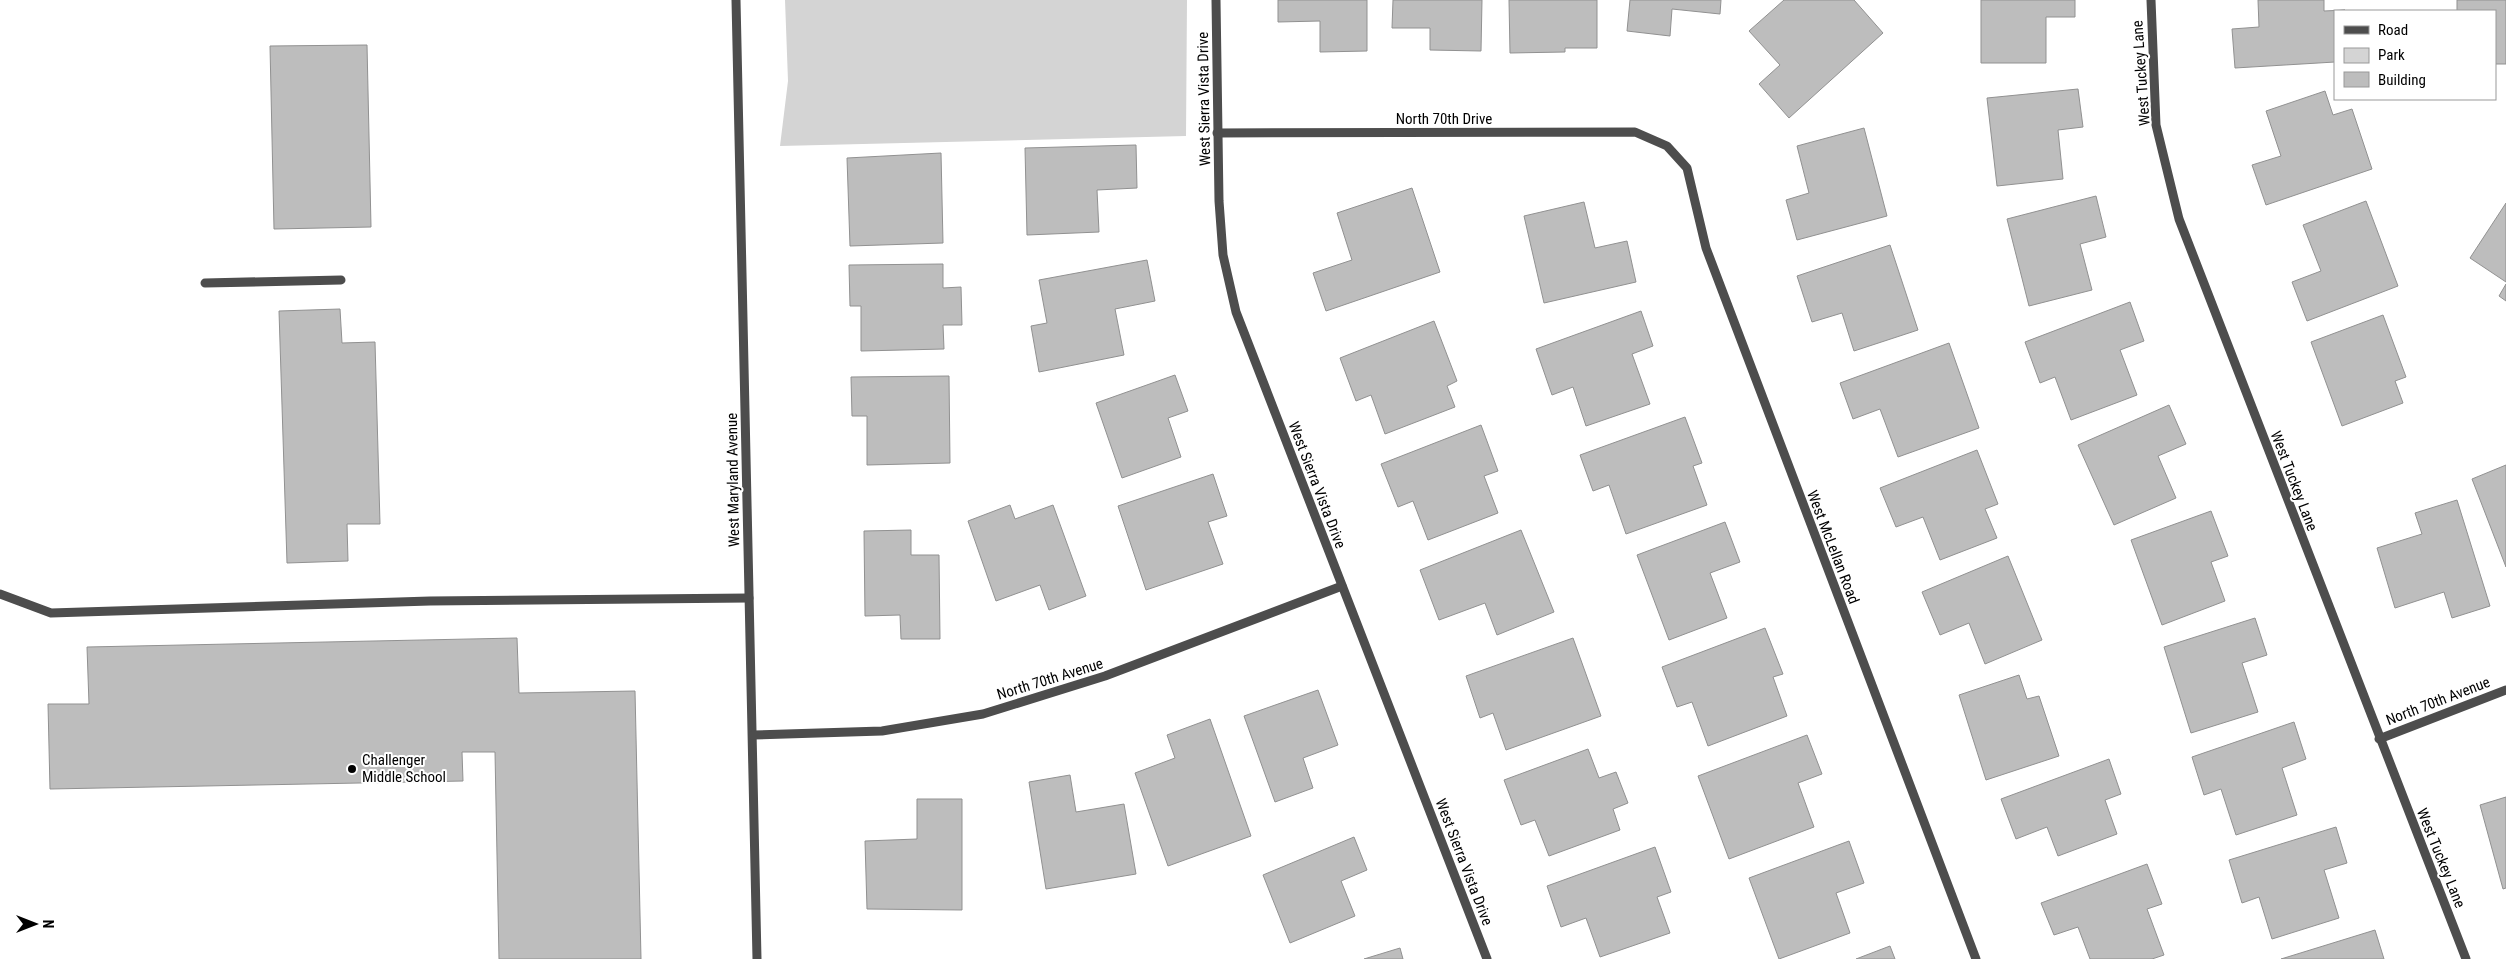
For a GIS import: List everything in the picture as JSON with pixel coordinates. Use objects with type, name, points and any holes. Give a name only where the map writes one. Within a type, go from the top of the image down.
[{"type":"street","name":"West Maryland Avenue","points":[[736,0],[757,959]]},
{"type":"street","name":"West Sierra Vista Drive","points":[[1216,0],[1217,133],[1223,255],[1236,312],[1487,959]]},
{"type":"street","name":"West Tuckey Lane","points":[[2151,0],[2156,125],[2179,219],[2379,739],[2466,959]]},
{"type":"street","name":"North 70th Drive","points":[[1217,133],[1636,132],[1667,146]]},
{"type":"street","name":"West McLellan Road","points":[[1667,146],[1687,168],[1706,248],[1976,959]]},
{"type":"street","points":[[205,283],[341,280]]},
{"type":"street","name":"North 70th Avenue","points":[[753,735],[882,731],[983,714],[1105,676],[1342,586]]},
{"type":"street","points":[[0,594],[51,613],[430,601],[749,598]]},
{"type":"street","name":"North 70th Avenue","points":[[2379,739],[2506,690]]},
{"type":"green space","points":[[785,0],[1187,0],[1186,136],[780,146],[788,81]]},
{"type":"building","points":[[1278,0],[1367,0],[1367,51],[1320,52],[1320,21],[1278,22]]},
{"type":"building","points":[[1393,0],[1482,0],[1481,51],[1430,50],[1430,28],[1392,28]]},
{"type":"building","points":[[1509,0],[1597,0],[1597,48],[1565,48],[1565,52],[1510,53]]},
{"type":"building","points":[[1630,0],[1721,0],[1720,14],[1672,9],[1670,36],[1627,31]]},
{"type":"building","points":[[1784,0],[1854,0],[1883,33],[1789,118],[1759,84],[1780,65],[1749,31]]},
{"type":"building","points":[[1981,0],[2075,0],[2075,17],[2046,17],[2046,63],[1981,63]]},
{"type":"building","points":[[2258,0],[2324,0],[2324,11],[2334,11],[2334,62],[2235,68],[2232,29],[2259,27]]},
{"type":"building","points":[[2457,0],[2506,0],[2506,64],[2496,64],[2496,10],[2457,10]]},
{"type":"building","points":[[367,45],[371,227],[274,229],[270,46]]},
{"type":"building","points":[[2078,89],[2083,127],[2058,130],[2063,179],[1997,186],[1987,98]]},
{"type":"building","points":[[2325,91],[2333,115],[2352,109],[2372,169],[2266,205],[2252,165],[2281,156],[2266,111]]},
{"type":"building","points":[[1864,128],[1887,216],[1797,240],[1786,200],[1809,193],[1797,146]]},
{"type":"building","points":[[1136,145],[1137,188],[1097,190],[1099,232],[1027,235],[1025,148]]},
{"type":"building","points":[[941,153],[943,243],[850,246],[847,158]]},
{"type":"building","points":[[1412,188],[1440,272],[1326,311],[1313,273],[1352,260],[1337,213]]},
{"type":"building","points":[[2096,196],[2106,237],[2080,244],[2092,290],[2029,306],[2007,219]]},
{"type":"building","points":[[2366,201],[2398,286],[2307,321],[2292,282],[2321,271],[2303,225]]},
{"type":"building","points":[[1584,202],[1595,248],[1627,241],[1636,282],[1544,303],[1524,216]]},
{"type":"building","points":[[2506,203],[2506,282],[2470,258]]},
{"type":"building","points":[[1890,245],[1918,330],[1854,351],[1842,313],[1812,322],[1797,276]]},
{"type":"building","points":[[1147,260],[1155,301],[1115,309],[1124,355],[1039,372],[1031,326],[1047,323],[1039,280]]},
{"type":"building","points":[[943,264],[943,288],[961,287],[962,325],[943,325],[944,349],[861,351],[861,306],[850,306],[849,265]]},
{"type":"building","points":[[2506,284],[2506,301],[2499,296]]},
{"type":"building","points":[[2130,302],[2144,341],[2120,350],[2137,395],[2071,420],[2055,377],[2040,383],[2025,342]]},
{"type":"building","points":[[340,309],[342,343],[375,342],[380,524],[347,524],[348,561],[287,563],[279,311]]},
{"type":"building","points":[[1641,311],[1653,346],[1632,354],[1650,404],[1586,426],[1573,387],[1552,395],[1536,349]]},
{"type":"building","points":[[2383,315],[2406,377],[2395,381],[2403,403],[2342,426],[2311,342]]},
{"type":"building","points":[[1434,321],[1457,381],[1447,386],[1455,407],[1385,434],[1371,395],[1356,401],[1340,358]]},
{"type":"building","points":[[1949,343],[1979,428],[1898,457],[1880,409],[1853,419],[1840,383]]},
{"type":"building","points":[[1175,375],[1188,411],[1168,418],[1181,457],[1122,478],[1096,403]]},
{"type":"building","points":[[949,376],[950,463],[867,465],[867,416],[852,416],[851,377]]},
{"type":"building","points":[[2169,405],[2186,444],[2158,456],[2176,498],[2114,525],[2078,445]]},
{"type":"building","points":[[1685,417],[1702,463],[1693,466],[1707,505],[1626,534],[1609,485],[1593,491],[1580,455]]},
{"type":"building","points":[[1481,425],[1498,471],[1484,476],[1498,513],[1428,540],[1413,501],[1398,507],[1381,464]]},
{"type":"building","points":[[1977,450],[1998,504],[1985,509],[1997,538],[1940,560],[1923,517],[1896,527],[1880,488]]},
{"type":"building","points":[[2506,465],[2506,567],[2472,479]]},
{"type":"building","points":[[1213,474],[1227,516],[1208,522],[1223,564],[1146,590],[1118,506]]},
{"type":"building","points":[[2457,500],[2490,606],[2452,618],[2444,592],[2395,608],[2377,548],[2422,534],[2415,513]]},
{"type":"building","points":[[1010,505],[1015,519],[1053,505],[1086,596],[1049,610],[1040,585],[996,601],[968,521]]},
{"type":"building","points":[[2211,511],[2228,556],[2211,562],[2225,601],[2162,625],[2131,540]]},
{"type":"building","points":[[1725,522],[1740,562],[1710,573],[1727,618],[1669,640],[1637,555]]},
{"type":"building","points":[[911,530],[911,555],[939,555],[940,639],[901,639],[900,615],[865,616],[864,531]]},
{"type":"building","points":[[1521,530],[1554,612],[1497,635],[1485,603],[1439,620],[1420,570]]},
{"type":"building","points":[[2008,556],[2042,640],[1985,664],[1969,623],[1940,635],[1922,592]]},
{"type":"building","points":[[2255,618],[2267,655],[2242,663],[2258,712],[2191,733],[2164,647]]},
{"type":"building","points":[[1765,628],[1783,674],[1773,677],[1787,716],[1708,746],[1692,702],[1677,707],[1662,667]]},
{"type":"building","points":[[517,638],[519,693],[635,691],[641,959],[499,959],[495,752],[462,752],[463,781],[50,789],[48,704],[89,704],[87,647]]},
{"type":"building","points":[[1573,638],[1601,716],[1506,750],[1493,713],[1480,718],[1466,676]]},
{"type":"building","points":[[2019,675],[2027,699],[2039,696],[2059,756],[1986,780],[1959,695]]},
{"type":"building","points":[[1318,690],[1338,745],[1303,758],[1313,788],[1275,802],[1244,716]]},
{"type":"building","points":[[1210,719],[1251,836],[1168,866],[1135,773],[1175,758],[1167,735]]},
{"type":"building","points":[[2294,722],[2306,759],[2282,768],[2297,815],[2236,835],[2221,789],[2204,795],[2192,757]]},
{"type":"building","points":[[1807,735],[1822,774],[1798,783],[1814,827],[1729,859],[1698,776]]},
{"type":"building","points":[[1588,749],[1599,778],[1616,772],[1628,803],[1613,809],[1620,830],[1549,856],[1535,820],[1521,825],[1504,780]]},
{"type":"building","points":[[2109,759],[2121,794],[2105,800],[2117,834],[2058,856],[2047,827],[2016,839],[2001,799]]},
{"type":"building","points":[[1070,775],[1076,812],[1124,804],[1136,874],[1046,889],[1029,782]]},
{"type":"building","points":[[2506,797],[2506,888],[2503,889],[2480,805]]},
{"type":"building","points":[[917,799],[962,799],[962,910],[867,909],[865,841],[917,839]]},
{"type":"building","points":[[2336,827],[2347,863],[2324,870],[2339,918],[2272,939],[2259,897],[2242,903],[2229,860]]},
{"type":"building","points":[[1354,837],[1367,870],[1341,881],[1355,916],[1290,943],[1263,875]]},
{"type":"building","points":[[1849,841],[1864,883],[1836,893],[1850,933],[1779,959],[1749,878]]},
{"type":"building","points":[[1655,847],[1671,892],[1657,897],[1670,933],[1600,957],[1586,918],[1561,927],[1547,886]]},
{"type":"building","points":[[2147,864],[2162,904],[2147,909],[2164,955],[2152,959],[2090,959],[2078,927],[2054,935],[2041,903]]},
{"type":"building","points":[[2375,930],[2384,959],[2281,959]]},
{"type":"building","points":[[1890,946],[1895,959],[1856,959]]},
{"type":"building","points":[[1400,948],[1403,959],[1364,959]]},
{"type":"place","name":"Challenger Middle School","points":[[352,769]]}]
